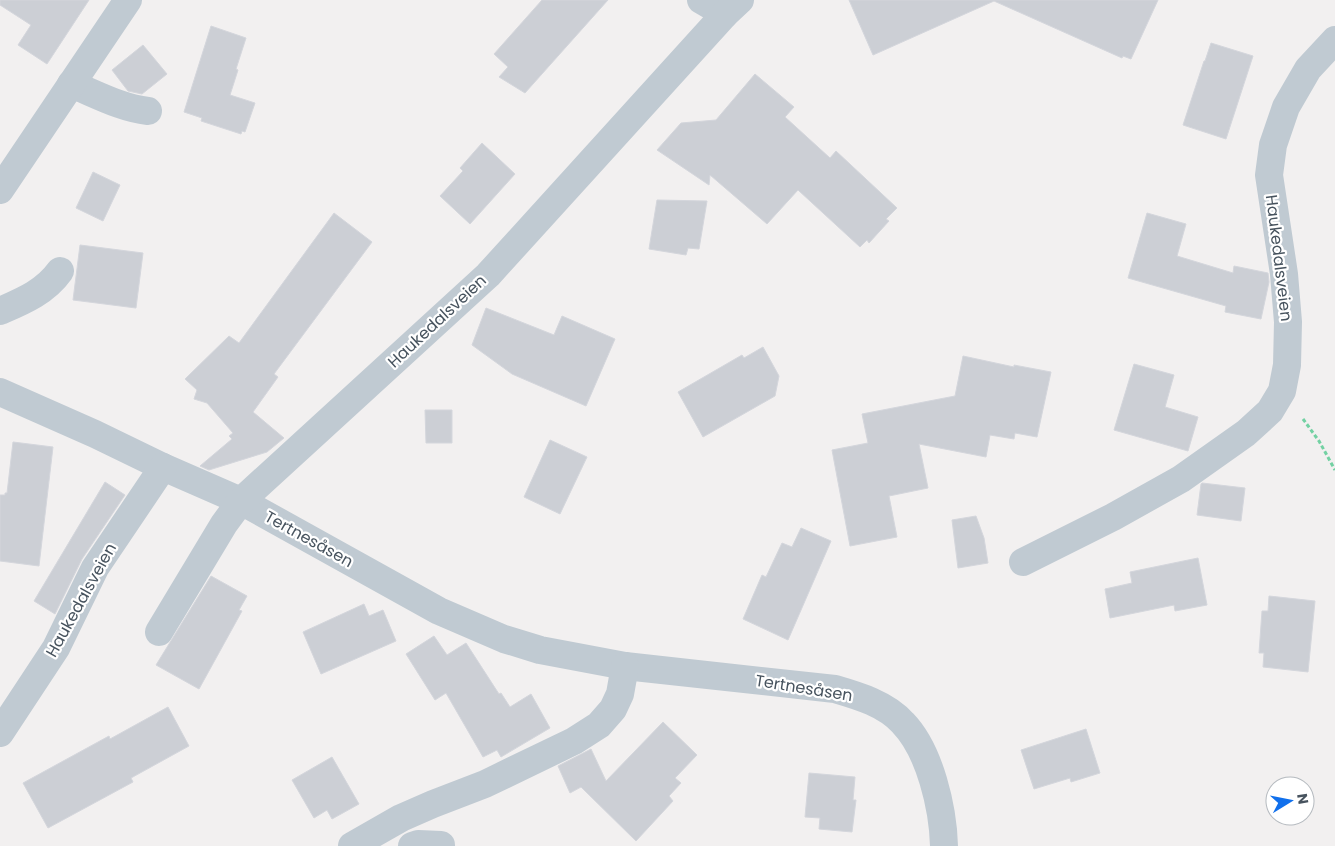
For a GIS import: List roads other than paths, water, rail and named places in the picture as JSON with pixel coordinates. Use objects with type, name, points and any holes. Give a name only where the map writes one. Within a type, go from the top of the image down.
[{"type":"street","points":[[0,190],[128,0]]},
{"type":"street","name":"Haukedalsveien","points":[[701,0],[733,7]]},
{"type":"street","name":"Haukedalsveien","points":[[159,632],[224,524],[241,501],[488,275],[733,7]]},
{"type":"street","name":"Haukedalsveien","points":[[1023,562],[1113,517],[1181,479],[1246,433],[1270,412],[1282,391],[1287,365],[1288,322],[1284,274],[1269,175],[1273,145],[1286,107],[1308,69],[1335,40]]},
{"type":"street","points":[[71,84],[114,102],[137,110],[148,111]]},
{"type":"street","points":[[0,311],[33,296],[52,283],[60,271]]},
{"type":"street","name":"Tertnesåsen","points":[[0,392],[241,501],[439,611],[504,639],[540,650],[625,666],[835,690],[861,697],[883,708],[903,722],[917,742],[929,768],[940,806],[944,846]]},
{"type":"street","name":"Haukedalsveien","points":[[0,733],[56,648],[96,568],[163,467]]},
{"type":"street","points":[[352,846],[401,818],[485,784],[574,740],[599,725],[613,709],[620,694],[625,666]]},
{"type":"street","points":[[412,846],[418,844],[441,845]]}]
